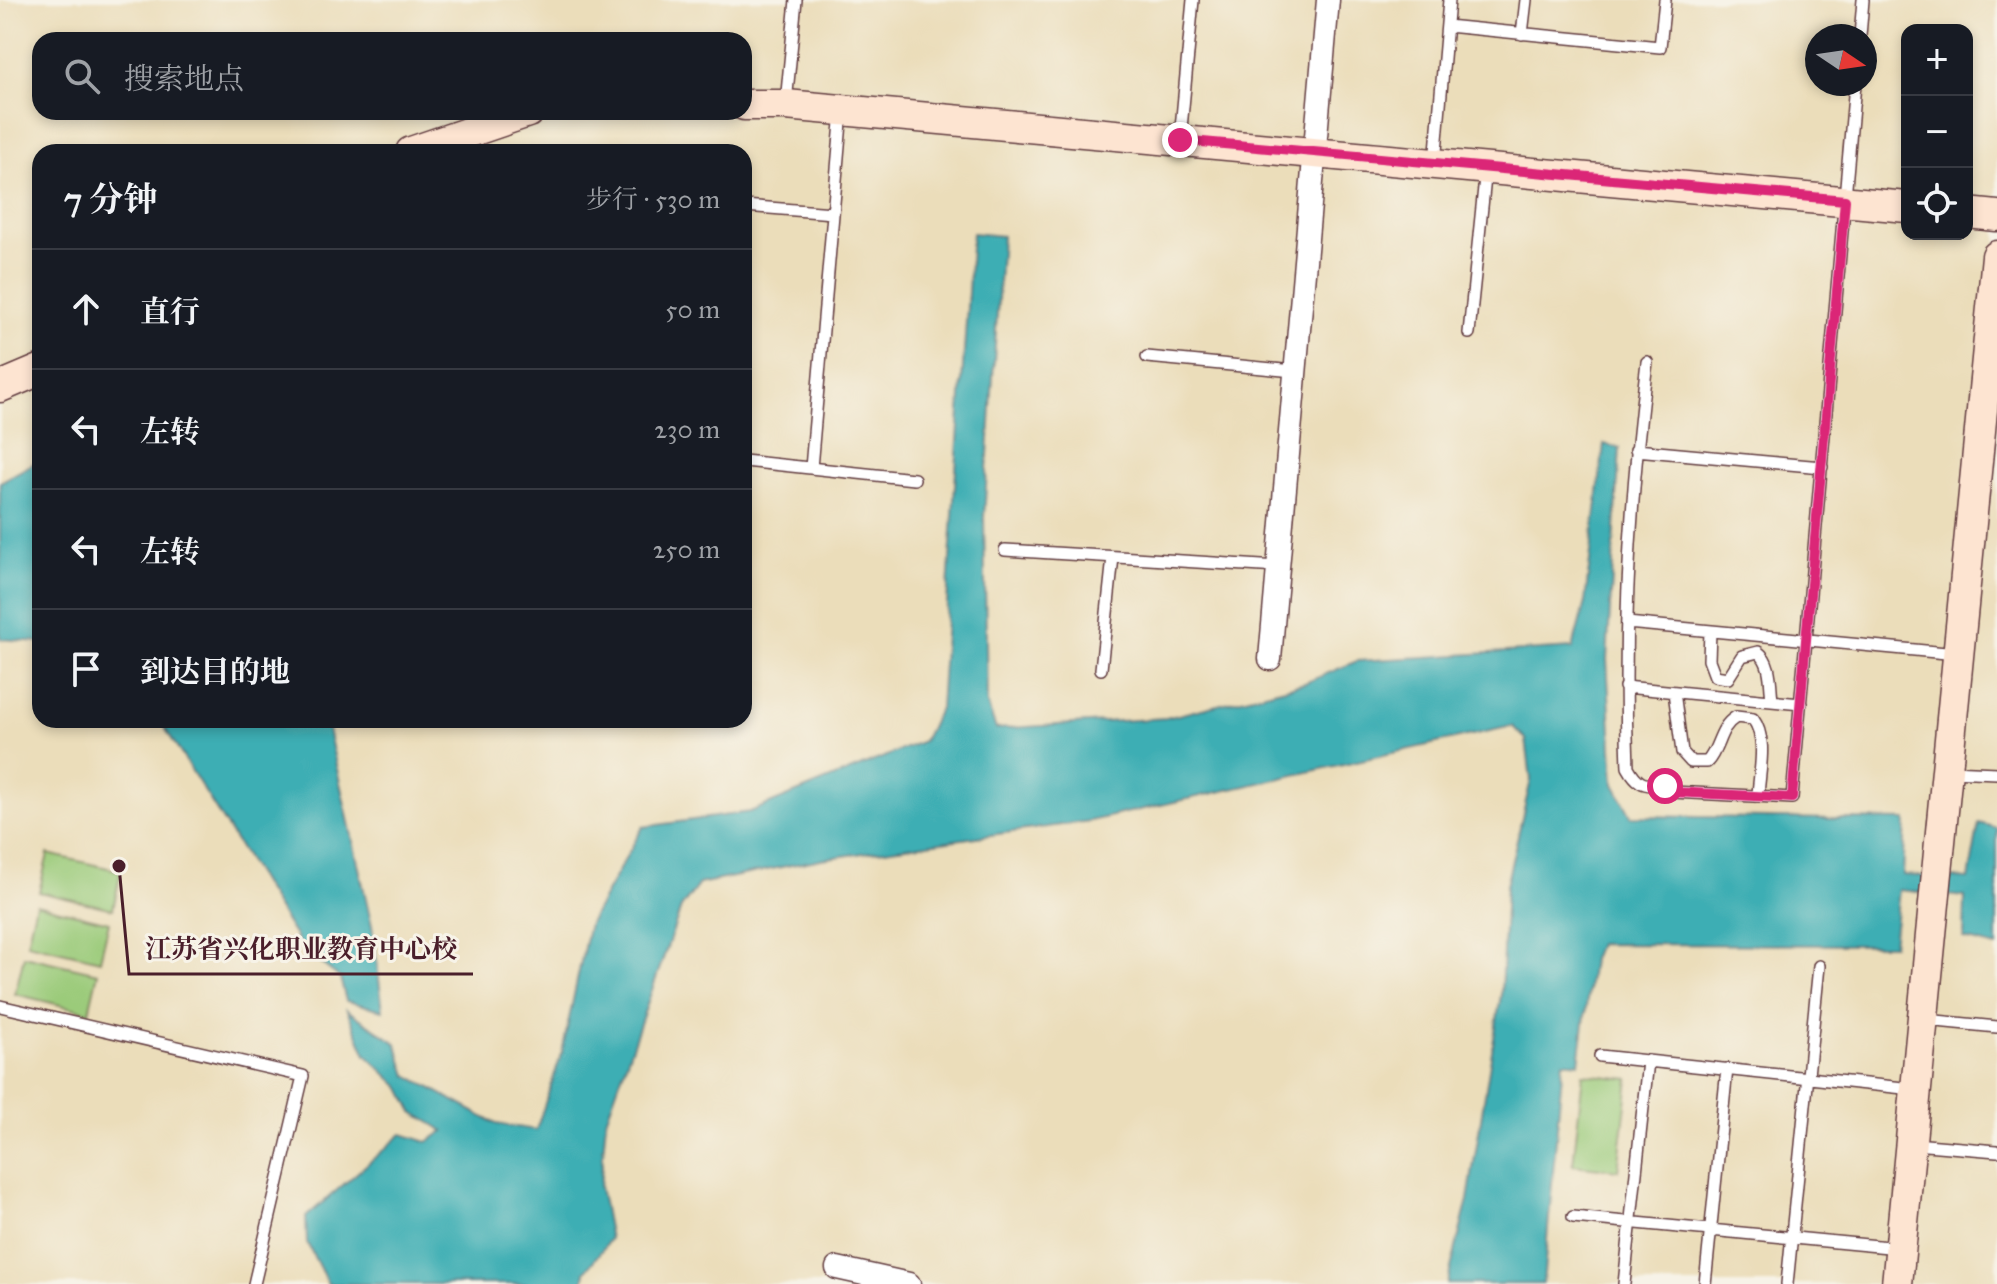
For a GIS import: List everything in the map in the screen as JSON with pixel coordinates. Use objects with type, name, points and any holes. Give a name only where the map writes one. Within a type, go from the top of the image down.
[{"type":"street","points":[[1270,659],[1312,152],[1328,0]]},
{"type":"street","points":[[752,105],[786,105],[1901,206]]},
{"type":"street","points":[[434,144],[505,120]]},
{"type":"street","points":[[1973,214],[1997,216]]},
{"type":"street","points":[[1897,1284],[1946,770],[1992,360],[1997,256]]},
{"type":"street","points":[[0,387],[32,373]]},
{"type":"street","points":[[837,1268],[909,1284]]},
{"type":"lane","points":[[786,105],[796,0]]},
{"type":"lane","points":[[1180,140],[1193,0]]},
{"type":"lane","points":[[1435,163],[1449,0]]},
{"type":"lane","points":[[1522,34],[1526,0]]},
{"type":"lane","points":[[1447,26],[1660,47],[1665,0]]},
{"type":"lane","points":[[1861,24],[1863,0]]},
{"type":"lane","points":[[1647,362],[1636,450],[1627,623],[1625,687],[1628,767],[1636,781],[1644,786],[1665,786],[1672,792],[1792,798],[1854,96]]},
{"type":"lane","points":[[811,468],[842,110]]},
{"type":"lane","points":[[1469,333],[1486,168]]},
{"type":"lane","points":[[752,207],[833,213]]},
{"type":"lane","points":[[1147,357],[1294,371]]},
{"type":"lane","points":[[1636,450],[1822,467]]},
{"type":"lane","points":[[752,462],[914,479]]},
{"type":"lane","points":[[1005,550],[1278,567]]},
{"type":"lane","points":[[1101,669],[1113,557]]},
{"type":"lane","points":[[1627,623],[1958,654]]},
{"type":"lane","points":[[1710,631],[1709,660],[1715,676],[1728,678],[1742,656],[1758,652],[1768,668],[1772,701]]},
{"type":"lane","points":[[1625,687],[1801,704]]},
{"type":"lane","points":[[1674,692],[1682,752],[1691,762],[1707,762],[1714,755],[1726,723],[1736,717],[1753,719],[1760,728],[1761,740],[1758,796]]},
{"type":"lane","points":[[1946,770],[1997,773]]},
{"type":"lane","points":[[1787,1284],[1819,966]]},
{"type":"lane","points":[[0,1006],[303,1076],[254,1284]]},
{"type":"lane","points":[[1922,1020],[1997,1027]]},
{"type":"lane","points":[[1600,1056],[1915,1089]]},
{"type":"lane","points":[[1624,1284],[1648,1061]]},
{"type":"lane","points":[[1705,1284],[1727,1069]]},
{"type":"lane","points":[[1910,1143],[1997,1151]]},
{"type":"lane","points":[[1573,1217],[1900,1248]]},
{"type":"green space","points":[[48,854],[121,871],[113,909],[39,892]]},
{"type":"green space","points":[[36,904],[109,922],[100,960],[27,943]]},
{"type":"green space","points":[[24,956],[98,973],[89,1012],[15,994]]},
{"type":"green space","points":[[1583,1074],[1629,1079],[1618,1170],[1573,1165]]},
{"type":"water","points":[[972,233],[1002,236],[984,517],[987,704],[996,729],[1166,718],[1305,683],[1357,661],[1573,648],[1585,602],[1604,444],[1620,448],[1607,659],[1614,784],[1631,816],[1906,820],[1903,875],[1969,879],[1979,823],[1997,828],[1997,947],[1964,939],[1965,897],[1899,890],[1893,945],[1598,944],[1592,959],[1579,1063],[1563,1061],[1543,1284],[1447,1284],[1468,1200],[1501,995],[1506,886],[1531,780],[1526,739],[1512,726],[1090,821],[821,859],[699,884],[681,908],[606,1120],[600,1187],[610,1239],[585,1272],[583,1284],[328,1284],[307,1243],[306,1217],[402,1134],[427,1142],[444,1131],[413,1112],[401,1088],[366,1055],[347,1010],[396,1043],[407,1075],[496,1124],[536,1130],[562,1053],[589,923],[643,827],[750,812],[923,741],[940,708]]},
{"type":"water","points":[[32,464],[32,641],[0,639],[0,482]]},
{"type":"water","points":[[165,728],[328,728],[372,926],[383,1010],[346,1001],[340,978],[303,949]]},
{"type":"place","name":"江苏省兴化职业教育中心校","points":[[119,866]]},
{"type":"route","points":[[1180,140],[1845,200],[1792,798],[1672,792],[1665,786]]}]
